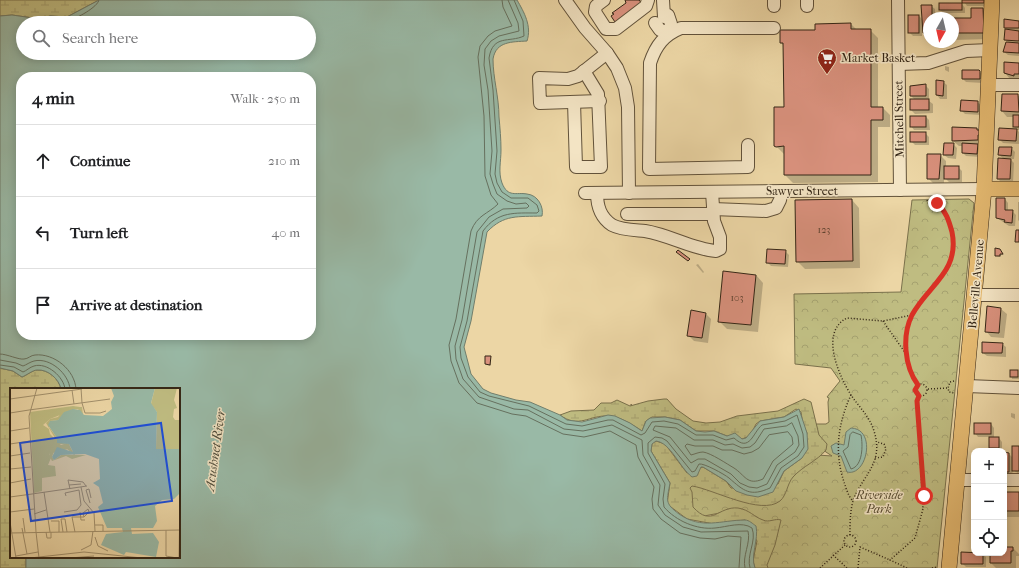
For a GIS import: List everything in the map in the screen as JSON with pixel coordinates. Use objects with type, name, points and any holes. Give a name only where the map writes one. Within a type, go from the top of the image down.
[{"type":"main road","name":"Belleville Avenue","points":[[944,568],[958,480],[960,387],[976,295],[984,189],[992,0]]},
{"type":"main road","name":"Sawyer Street","points":[[984,189],[1019,189]]},
{"type":"street","points":[[600,3],[595,12],[597,17],[606,30],[612,30],[616,29],[646,6],[648,0]]},
{"type":"street","points":[[663,0],[662,18],[671,24],[669,33]]},
{"type":"street","name":"Mitchell Street","points":[[898,0],[900,190]]},
{"type":"street","points":[[571,3],[580,21],[607,53],[625,88],[628,123],[629,192]]},
{"type":"street","points":[[748,145],[748,167],[650,169],[650,63],[658,45],[669,33],[681,28],[774,28]]},
{"type":"street","points":[[899,64],[928,63],[966,51],[990,50]]},
{"type":"street","points":[[600,101],[540,103],[539,78],[568,79],[578,76],[607,53]]},
{"type":"street","points":[[574,102],[576,167],[601,167],[600,101],[596,88],[584,71]]},
{"type":"street","points":[[989,86],[1019,85]]},
{"type":"street","points":[[628,123],[650,122]]},
{"type":"street","name":"Sawyer Street","points":[[713,211],[716,229],[722,244],[720,249],[716,251],[698,248],[676,239],[613,225],[605,219],[591,193],[984,189]]},
{"type":"street","points":[[627,214],[766,211],[776,208],[782,191]]},
{"type":"street","points":[[712,192],[713,211]]},
{"type":"street","points":[[976,295],[1019,295]]},
{"type":"street","points":[[960,387],[1019,388]]},
{"type":"street","points":[[958,480],[971,480]]},
{"type":"street","points":[[1007,480],[1019,480]]},
{"type":"path","points":[[926,197],[929,204],[935,205],[937,203]]},
{"type":"path","points":[[937,203],[939,197]]},
{"type":"path","points":[[906,354],[907,335],[912,315],[946,270],[952,253],[954,242],[949,220],[944,210],[937,203]]},
{"type":"path","points":[[850,535],[853,501],[870,474],[876,458],[876,442],[870,420],[851,394],[834,354],[833,338],[839,325],[847,318],[883,322],[912,315]]},
{"type":"path","points":[[883,322],[906,354],[918,385]]},
{"type":"path","points":[[952,381],[960,387],[951,393],[948,388],[952,381]]},
{"type":"path","points":[[918,385],[924,384],[927,389],[926,395],[919,396]]},
{"type":"path","points":[[918,385],[915,390],[919,396]]},
{"type":"path","points":[[927,389],[948,388]]},
{"type":"path","points":[[851,394],[842,416],[838,440],[838,456],[846,490],[853,501]]},
{"type":"path","points":[[890,560],[915,538],[923,510],[917,401],[919,396]]},
{"type":"path","points":[[876,442],[884,444],[886,450],[883,457],[876,458]]},
{"type":"path","points":[[850,535],[844,538],[845,544],[849,548],[855,545],[908,568]]},
{"type":"path","points":[[850,535],[855,538],[855,545]]},
{"type":"path","points":[[820,568],[845,544]]},
{"type":"path","points":[[858,568],[860,547]]},
{"type":"path","points":[[833,555],[847,568]]},
{"type":"path","points":[[932,568],[944,568]]},
{"type":"green space","points":[[0,0],[99,0],[69,16],[0,16]]},
{"type":"green space","name":"Riverside Park","points":[[969,199],[974,203],[937,568],[762,568],[725,512],[695,516],[631,409],[631,404],[685,476],[792,475],[817,455],[832,456],[820,448],[816,424],[826,424],[829,422],[829,398],[827,397],[840,381],[831,368],[795,364],[794,294],[901,292],[912,200]]},
{"type":"green space","points":[[0,368],[13,371],[22,377],[35,370],[41,370],[52,375],[61,388],[10,388],[10,558],[26,558],[26,568],[0,568]]},
{"type":"green space","points":[[667,399],[676,409],[693,421],[706,423],[720,422],[737,416],[778,411],[804,399],[811,402],[819,435],[827,444],[826,450],[793,477],[780,501],[772,505],[749,504],[701,488],[692,486],[690,488],[692,492],[693,507],[705,516],[715,515],[731,508],[738,508],[746,510],[765,521],[781,520],[775,545],[767,565],[768,568],[755,568],[753,561],[757,541],[745,520],[714,524],[687,519],[667,504],[670,483],[651,451],[652,443],[656,441],[665,444],[687,473],[703,467],[726,481],[731,488],[778,484],[784,471],[802,458],[807,433],[803,425],[801,412],[796,409],[784,417],[760,421],[756,424],[750,436],[742,439],[727,436],[714,431],[696,431],[680,420],[665,417],[652,417],[646,421],[642,431],[626,421],[612,416],[601,416],[573,421],[560,415],[571,411],[594,410],[601,403],[611,403],[617,400],[630,406],[648,401]]},
{"type":"water","name":"Acushnet River","points":[[99,0],[517,0],[525,14],[528,25],[529,30],[527,41],[510,42],[501,46],[497,49],[493,59],[501,138],[500,175],[504,188],[510,193],[531,195],[537,199],[541,205],[542,216],[506,219],[493,226],[487,232],[471,321],[464,347],[471,374],[483,389],[491,393],[530,402],[560,415],[567,420],[582,422],[608,415],[615,416],[642,431],[646,421],[650,418],[665,417],[680,420],[696,431],[714,431],[727,436],[735,433],[742,439],[746,438],[760,421],[784,417],[799,409],[807,433],[808,449],[802,458],[784,471],[773,492],[758,497],[736,491],[726,481],[703,467],[701,467],[697,476],[692,477],[687,473],[666,446],[656,441],[652,444],[651,451],[670,483],[668,493],[669,504],[679,514],[696,522],[712,523],[745,520],[756,526],[757,531],[753,558],[755,568],[26,568],[26,558],[180,558],[180,388],[61,388],[55,378],[45,371],[35,370],[22,377],[13,371],[0,368],[0,16],[12,15],[19,16],[16,16],[16,60],[316,60],[316,16],[69,16]]},
{"type":"water","points":[[851,428],[859,430],[864,436],[866,452],[864,461],[860,467],[854,472],[847,472],[841,456],[833,453],[831,446],[836,443],[844,445],[846,432]]},
{"type":"building","points":[[625,0],[639,0],[643,5],[615,22],[611,16],[614,14],[612,13],[626,3]]},
{"type":"building","points":[[962,0],[984,0],[984,3],[962,3]]},
{"type":"building","points":[[939,3],[962,3],[962,10],[939,10]]},
{"type":"building","points":[[921,5],[932,5],[932,12],[923,12],[923,33]]},
{"type":"building","points":[[971,8],[983,8],[984,33],[959,33],[959,18],[971,18]]},
{"type":"building","points":[[908,15],[919,15],[919,33],[908,33]]},
{"type":"building","points":[[1004,19],[1019,21],[1019,28],[1004,28]]},
{"type":"building","name":"Market Basket","points":[[851,23],[851,29],[871,29],[871,107],[883,107],[883,120],[871,120],[871,175],[784,175],[784,146],[774,146],[774,107],[784,107],[783,43],[780,43],[780,30],[815,30],[815,24]]},
{"type":"building","points":[[1005,29],[1019,31],[1019,41],[1004,40]]},
{"type":"building","points":[[1006,42],[1019,43],[1019,53],[1003,52]]},
{"type":"building","points":[[1004,62],[1019,63],[1019,74],[1014,74],[1014,76],[1004,73]]},
{"type":"building","points":[[962,70],[979,70],[980,79],[962,79]]},
{"type":"building","points":[[936,80],[944,81],[943,96],[936,95]]},
{"type":"building","points":[[926,84],[926,96],[910,96],[910,86]]},
{"type":"building","points":[[1002,94],[1018,94],[1019,112],[1001,111]]},
{"type":"building","points":[[910,99],[929,99],[929,110],[910,110]]},
{"type":"building","points":[[961,100],[978,101],[978,112],[960,111]]},
{"type":"building","points":[[1013,115],[1019,115],[1019,127],[1013,127]]},
{"type":"building","points":[[910,116],[926,116],[926,127],[910,127]]},
{"type":"building","points":[[952,127],[977,128],[977,130],[980,130],[980,135],[978,135],[978,140],[952,141]]},
{"type":"building","points":[[999,128],[1017,129],[1016,141],[998,140]]},
{"type":"building","points":[[910,132],[926,132],[926,142],[910,142]]},
{"type":"building","points":[[944,143],[954,143],[953,155],[943,155]]},
{"type":"building","points":[[962,143],[978,144],[977,154],[962,153]]},
{"type":"building","points":[[999,147],[1012,147],[1011,156],[998,155]]},
{"type":"building","points":[[927,154],[941,154],[939,179],[927,179]]},
{"type":"building","points":[[998,158],[1011,159],[1010,179],[997,179]]},
{"type":"building","points":[[944,166],[959,166],[959,179],[944,179]]},
{"type":"building","points":[[996,198],[1005,198],[1005,210],[1013,210],[1012,223],[1004,222],[1005,220],[996,218]]},
{"type":"building","points":[[852,199],[853,261],[796,262],[795,200]]},
{"type":"building","points":[[1016,230],[1019,230],[1019,242],[1015,242]]},
{"type":"building","points":[[995,248],[1000,249],[1003,254],[1000,254],[1000,256],[995,256]]},
{"type":"building","points":[[767,249],[786,250],[785,264],[766,263]]},
{"type":"building","points":[[678,250],[690,259],[688,261],[676,252]]},
{"type":"building","points":[[723,271],[756,275],[751,325],[718,322]]},
{"type":"building","points":[[987,306],[1001,308],[999,333],[985,332]]},
{"type":"building","points":[[691,310],[706,313],[702,338],[687,336]]},
{"type":"building","points":[[982,342],[1003,343],[1002,353],[982,353]]},
{"type":"building","points":[[485,356],[491,356],[490,365],[485,364]]},
{"type":"building","points":[[1010,370],[1018,370],[1018,377],[1010,377]]},
{"type":"building","points":[[974,423],[991,423],[991,434],[974,434]]},
{"type":"building","points":[[989,437],[999,437],[999,448],[989,448]]},
{"type":"building","points":[[1012,446],[1019,446],[1019,471],[1012,471]]},
{"type":"building","points":[[1007,453],[1009,453],[1009,472],[1007,472]]},
{"type":"building","points":[[1007,492],[1019,492],[1019,511],[1007,511]]},
{"type":"building","points":[[1007,547],[1013,547],[1013,551],[1011,551],[1011,563],[990,563],[990,556],[1007,556]]},
{"type":"building","points":[[961,552],[971,552],[971,556],[983,556],[983,564],[961,564]]},
{"type":"place","name":"Market Basket","points":[[827,75]]},
{"type":"route","points":[[924,496],[917,401],[919,396],[915,392],[915,388],[918,385],[906,354],[906,346],[912,315],[946,270],[952,253],[954,242],[949,220],[944,210],[937,203]]}]
